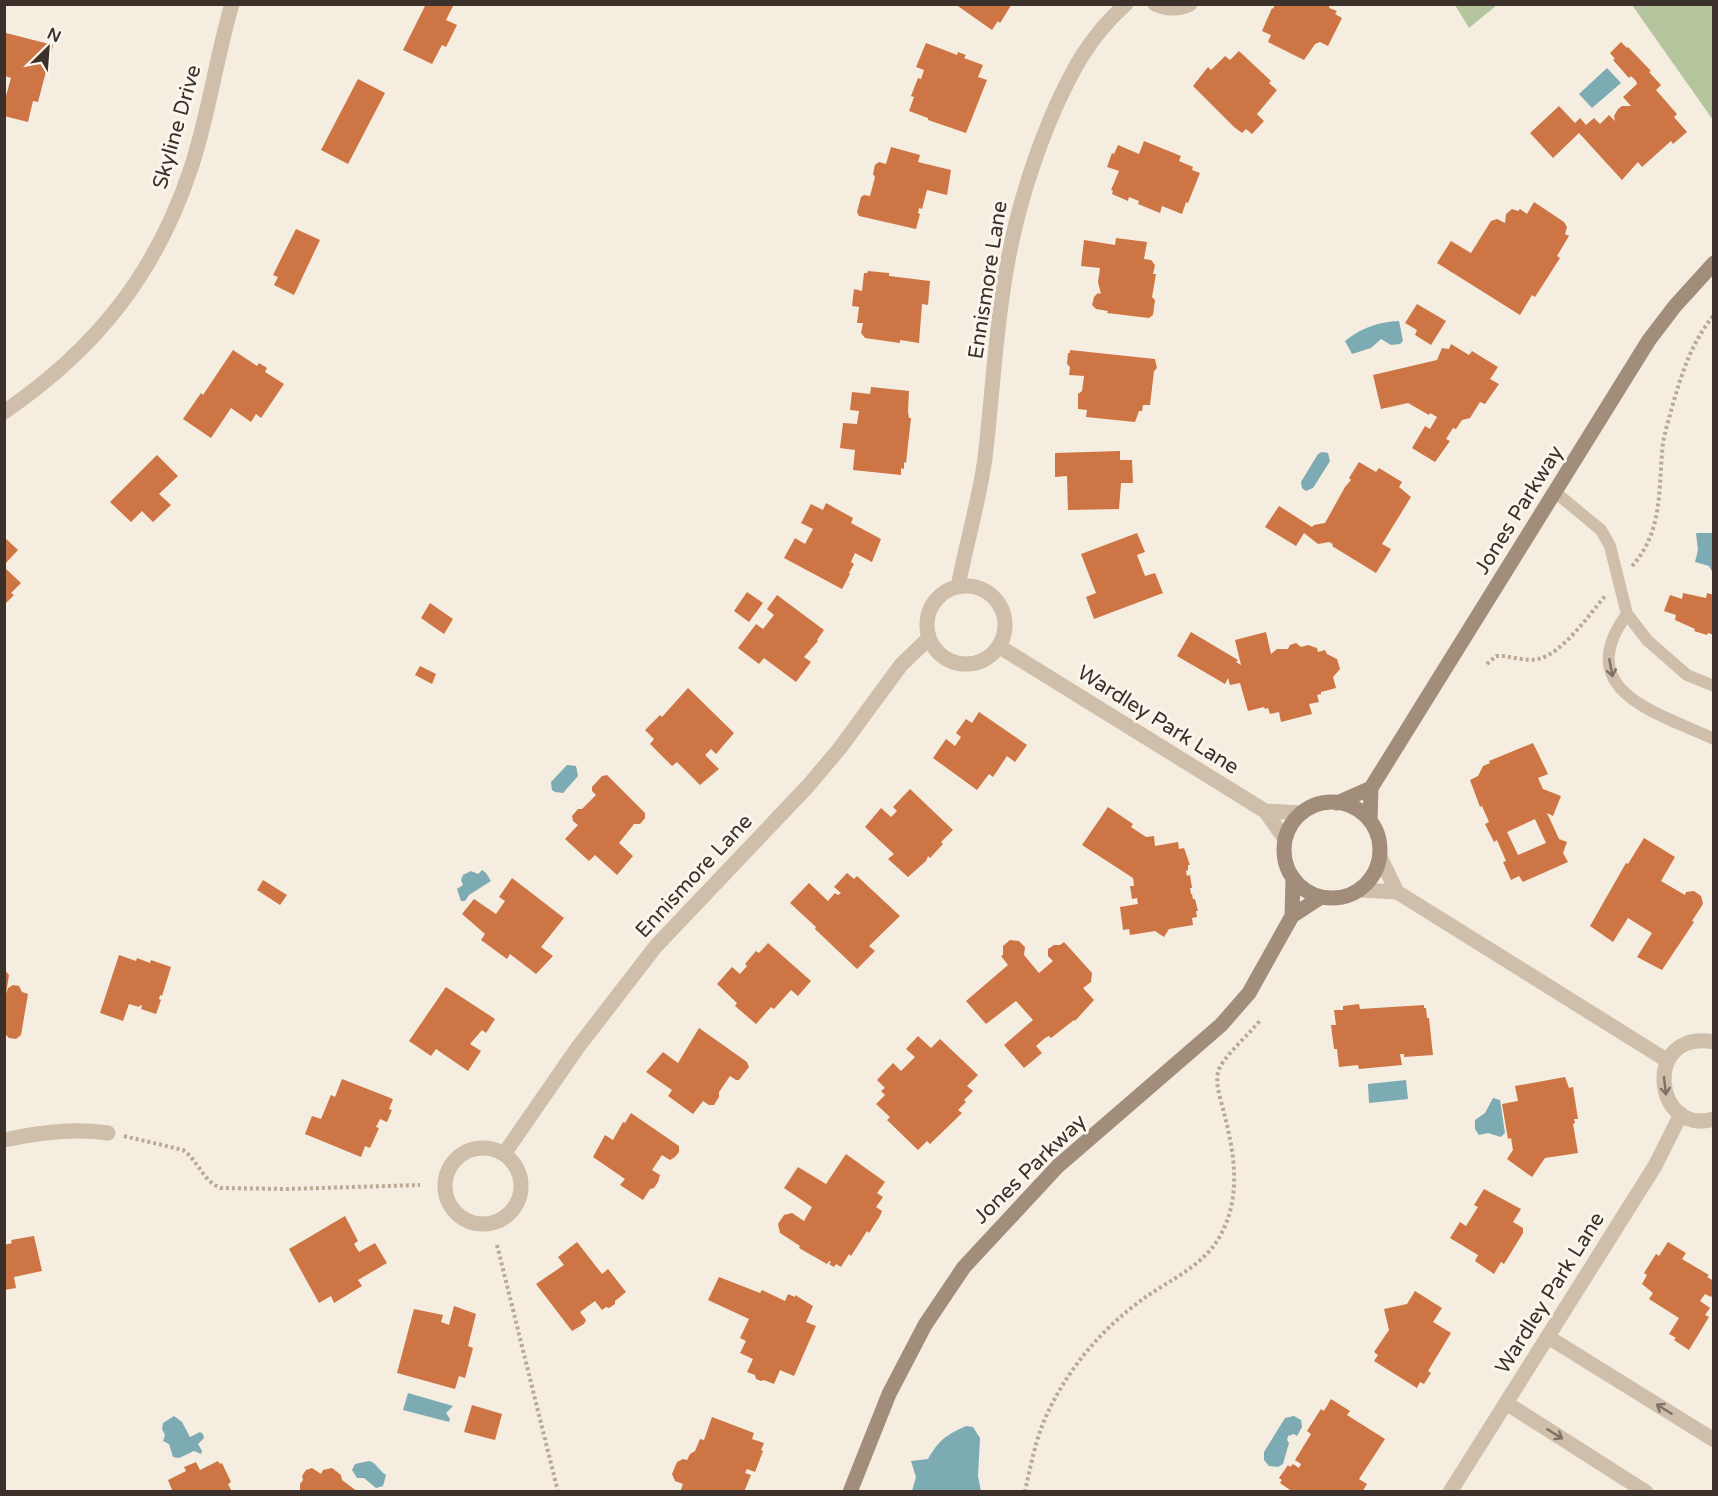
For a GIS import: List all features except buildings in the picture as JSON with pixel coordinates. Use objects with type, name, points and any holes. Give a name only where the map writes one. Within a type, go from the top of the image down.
[{"type":"street","name":"Skyline Drive","points":[[4,412],[39,388],[75,356],[109,320],[144,270],[164,234],[191,168],[232,4]]},
{"type":"street","name":"Ennismore Lane","points":[[958,587],[984,461],[1001,303],[1014,230],[1027,180],[1068,80],[1106,22],[1126,4]]},
{"type":"street","points":[[1155,4],[1169,9],[1182,8],[1190,4]]},
{"type":"street","name":"Jones Parkway","points":[[1371,788],[1649,340],[1713,263]]},
{"type":"street","points":[[958,587],[977,587],[989,593],[1004,613],[1006,626],[1000,647],[989,659],[976,664],[963,665],[939,654],[927,630],[928,617],[933,605],[941,595],[958,587]]},
{"type":"street","name":"Ennismore Lane","points":[[504,1154],[578,1047],[656,946],[808,786],[901,665],[929,638]]},
{"type":"street","name":"Wardley Park Lane","points":[[1000,647],[1265,812],[1284,839]]},
{"type":"street","points":[[1380,857],[1371,878],[1360,890],[1344,897],[1321,897],[1305,891],[1293,879],[1285,864],[1284,839],[1291,824],[1315,805],[1337,803],[1371,788],[1370,821],[1379,842],[1380,857],[1397,892]]},
{"type":"street","points":[[1337,803],[1353,807],[1370,821]]},
{"type":"street","points":[[1265,812],[1302,813]]},
{"type":"street","name":"Jones Parkway","points":[[1292,916],[1293,879]]},
{"type":"street","points":[[1360,890],[1397,892],[1668,1060]]},
{"type":"street","name":"Jones Parkway","points":[[850,1491],[890,1394],[925,1325],[964,1267],[1058,1166],[1221,1025],[1249,993],[1292,916],[1321,897]]},
{"type":"street","points":[[1713,1042],[1704,1040],[1691,1042],[1679,1048],[1668,1060],[1663,1083],[1665,1095],[1681,1114],[1695,1120],[1713,1119]]},
{"type":"street","name":"Wardley Park Lane","points":[[1450,1491],[1655,1166],[1681,1114]]},
{"type":"street","points":[[4,1140],[62,1130],[108,1133]]},
{"type":"street","points":[[487,1147],[504,1154],[511,1159],[518,1170],[521,1183],[520,1197],[514,1208],[504,1218],[494,1223],[470,1222],[459,1216],[451,1208],[445,1191],[446,1173],[451,1163],[461,1153],[474,1148],[487,1147]]},
{"type":"street","points":[[1548,1336],[1713,1440]]},
{"type":"street","points":[[1506,1403],[1646,1491]]},
{"type":"lane","points":[[1555,492],[1601,530],[1610,546],[1627,614],[1647,640],[1687,675],[1713,686]]},
{"type":"lane","points":[[1627,614],[1617,627],[1611,643],[1609,656],[1613,678],[1630,699],[1644,709],[1713,738]]},
{"type":"path","points":[[1487,664],[1496,656],[1532,660],[1548,655],[1573,634],[1640,556],[1651,536],[1659,510],[1664,442],[1677,390],[1694,343],[1713,315]]},
{"type":"path","points":[[1025,1491],[1043,1422],[1075,1366],[1110,1325],[1203,1258],[1210,1252],[1221,1235],[1230,1213],[1235,1170],[1231,1140],[1220,1098],[1218,1075],[1224,1061],[1261,1019]]},
{"type":"path","points":[[108,1133],[139,1138],[183,1150],[191,1156],[211,1183],[221,1188],[287,1189],[420,1185]]},
{"type":"path","points":[[497,1245],[558,1491]]},
{"type":"green space","points":[[1455,5],[1497,5],[1469,28]]},
{"type":"green space","points":[[1632,5],[1713,5],[1713,120]]},
{"type":"water","points":[[1607,68],[1621,83],[1592,108],[1579,94]]},
{"type":"water","points":[[1399,321],[1403,341],[1400,344],[1391,345],[1381,339],[1371,348],[1352,354],[1345,341],[1370,326]]},
{"type":"water","points":[[1328,453],[1330,461],[1313,488],[1306,491],[1302,488],[1301,482],[1318,454]]},
{"type":"water","points":[[1696,533],[1713,533],[1713,573],[1709,566],[1695,562],[1698,550]]},
{"type":"water","points":[[567,765],[576,766],[578,776],[563,793],[555,792],[552,790],[551,782]]},
{"type":"water","points":[[482,870],[491,881],[469,895],[465,901],[461,901],[457,889],[463,885],[461,880],[463,875],[471,871],[478,874]]},
{"type":"water","points":[[1406,1080],[1408,1099],[1369,1103],[1368,1084]]},
{"type":"water","points":[[1493,1098],[1500,1100],[1505,1133],[1501,1137],[1488,1133],[1479,1135],[1475,1129],[1475,1120],[1485,1113]]},
{"type":"water","points":[[408,1393],[453,1406],[446,1413],[450,1419],[449,1422],[403,1410]]},
{"type":"water","points":[[174,1416],[182,1422],[190,1437],[200,1432],[203,1434],[204,1438],[198,1444],[202,1451],[201,1454],[194,1451],[179,1458],[173,1457],[169,1444],[163,1441],[165,1435],[162,1429],[163,1423]]},
{"type":"water","points":[[1294,1416],[1301,1420],[1302,1427],[1297,1436],[1294,1434],[1288,1436],[1289,1443],[1283,1464],[1278,1467],[1269,1466],[1264,1460],[1264,1452],[1285,1418]]},
{"type":"water","points":[[966,1426],[973,1427],[980,1438],[978,1476],[981,1491],[912,1491],[916,1477],[911,1461],[928,1459],[944,1439]]},
{"type":"water","points":[[369,1461],[386,1475],[383,1486],[376,1488],[364,1478],[357,1478],[352,1470],[355,1464]]}]
